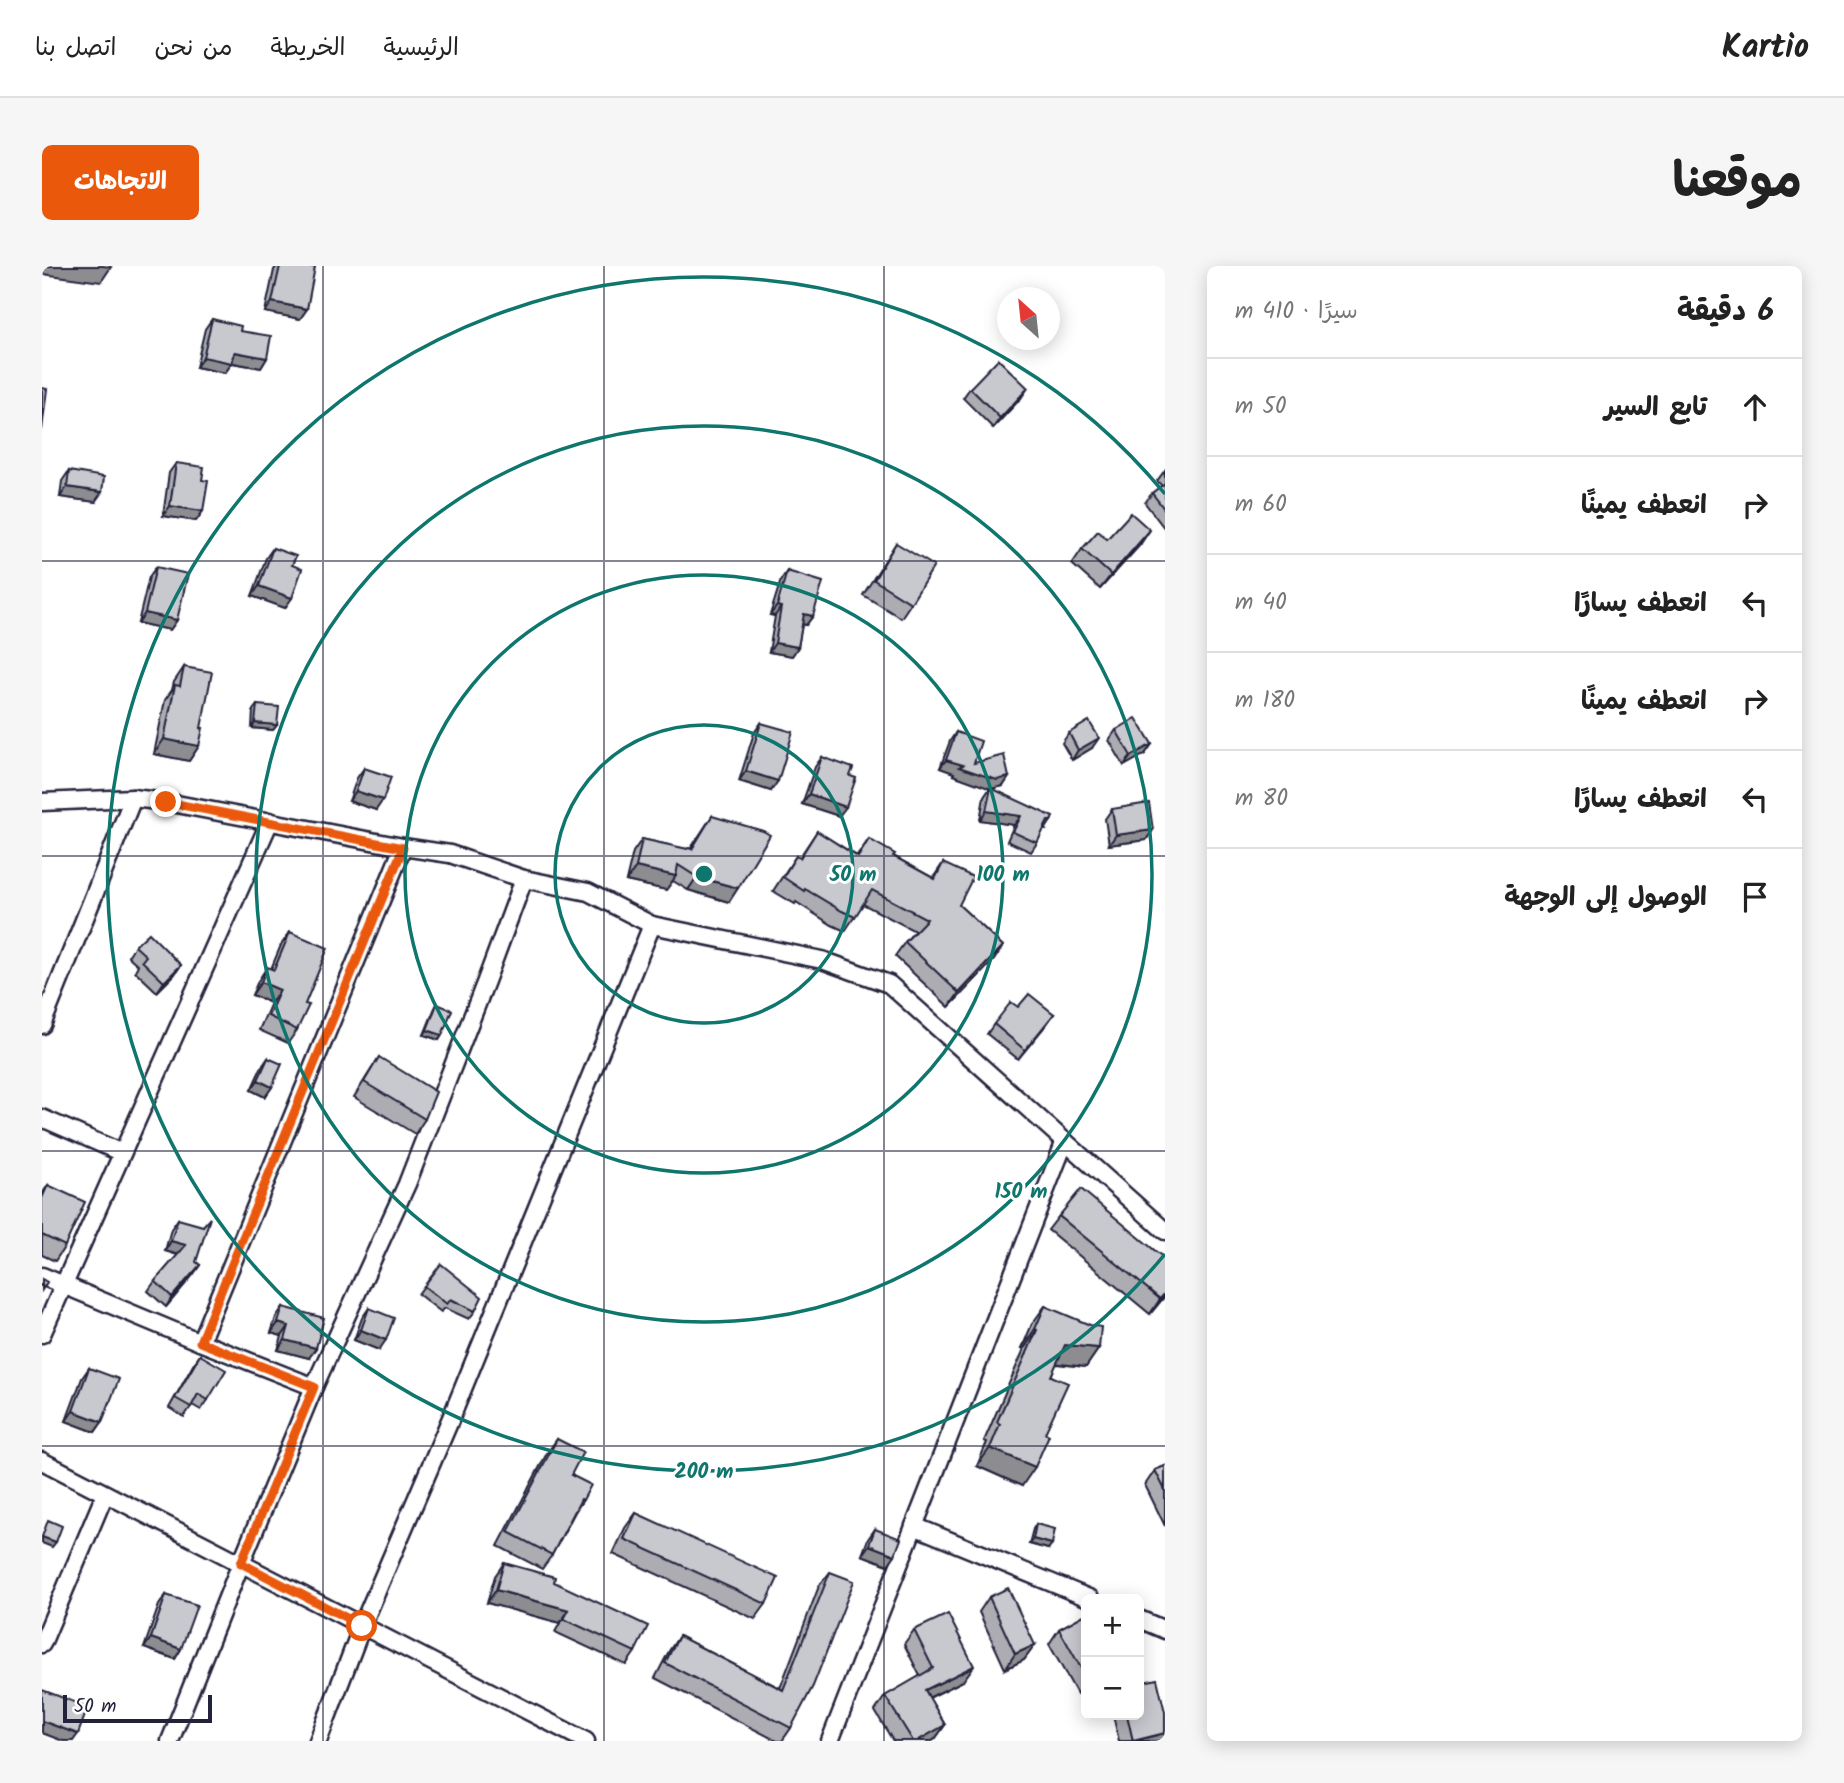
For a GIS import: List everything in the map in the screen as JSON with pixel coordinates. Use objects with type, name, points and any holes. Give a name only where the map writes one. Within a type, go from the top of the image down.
[{"type":"street","points":[[42,1025],[133,797]]},
{"type":"street","points":[[42,802],[133,797],[403,848],[450,854],[524,879],[588,892],[652,925],[822,960],[889,984],[1165,1231]]},
{"type":"street","points":[[42,1334],[270,821]]},
{"type":"street","points":[[200,1342],[403,848]]},
{"type":"street","points":[[170,1741],[314,1387],[407,1184],[524,879]]},
{"type":"street","points":[[318,1741],[362,1626],[451,1418],[652,925]]},
{"type":"street","points":[[42,1118],[122,1153]]},
{"type":"street","points":[[830,1741],[1065,1141]]},
{"type":"street","points":[[42,1276],[314,1387]]},
{"type":"street","points":[[42,1461],[586,1741]]},
{"type":"street","points":[[42,1644],[106,1493]]},
{"type":"street","points":[[914,1526],[1081,1595]]},
{"type":"street","points":[[1144,1621],[1165,1630]]},
{"type":"building","points":[[280,266],[315,267],[307,309],[272,302]]},
{"type":"building","points":[[212,319],[241,326],[240,331],[271,336],[267,358],[235,352],[232,363],[203,357]]},
{"type":"building","points":[[998,359],[1028,388],[1000,418],[970,388]]},
{"type":"building","points":[[42,388],[47,389],[42,430]]},
{"type":"building","points":[[176,463],[204,467],[202,480],[208,481],[203,511],[170,506]]},
{"type":"building","points":[[69,471],[104,477],[102,492],[67,487]]},
{"type":"building","points":[[1165,483],[1165,510],[1152,493]]},
{"type":"building","points":[[1131,513],[1150,530],[1111,575],[1082,549],[1098,531],[1107,539]]},
{"type":"building","points":[[896,543],[934,566],[911,603],[874,580]]},
{"type":"building","points":[[273,548],[296,556],[292,565],[302,569],[292,598],[259,586]]},
{"type":"building","points":[[156,567],[188,574],[177,620],[145,613]]},
{"type":"building","points":[[787,571],[823,582],[813,616],[804,614],[798,647],[775,643],[781,607],[777,606]]},
{"type":"building","points":[[184,667],[212,672],[199,746],[164,739],[175,685],[180,686]]},
{"type":"building","points":[[257,705],[279,707],[277,725],[255,723]]},
{"type":"building","points":[[1136,718],[1152,744],[1131,756],[1116,730]]},
{"type":"building","points":[[1089,721],[1099,738],[1078,750],[1069,733]]},
{"type":"building","points":[[761,723],[793,732],[778,781],[746,771]]},
{"type":"building","points":[[956,732],[981,741],[974,763],[1004,755],[1009,777],[997,780],[946,760]]},
{"type":"building","points":[[822,757],[853,768],[850,776],[856,778],[846,807],[809,794]]},
{"type":"building","points":[[364,768],[391,777],[383,800],[356,791]]},
{"type":"building","points":[[991,788],[1053,817],[1048,821],[1037,843],[1013,832],[1021,816],[986,811]]},
{"type":"building","points":[[1149,803],[1153,830],[1116,835],[1112,809]]},
{"type":"building","points":[[712,816],[770,835],[738,888],[697,877],[678,865],[676,876],[636,867],[642,839],[692,849]]},
{"type":"building","points":[[817,831],[858,857],[869,839],[935,879],[943,863],[973,877],[959,905],[1003,946],[959,993],[905,942],[927,919],[872,890],[855,917],[783,877],[796,856],[800,858]]},
{"type":"building","points":[[290,932],[328,948],[305,1004],[309,1005],[297,1030],[268,1016],[280,990],[261,982],[267,967],[274,970]]},
{"type":"building","points":[[149,933],[181,965],[164,982],[142,961],[146,956],[135,946]]},
{"type":"building","points":[[1029,994],[1054,1014],[1025,1050],[994,1024],[1011,1002],[1018,1007]]},
{"type":"building","points":[[437,1004],[452,1010],[442,1035],[427,1030]]},
{"type":"building","points":[[379,1057],[436,1092],[425,1119],[364,1082]]},
{"type":"building","points":[[268,1058],[282,1064],[272,1087],[258,1080]]},
{"type":"building","points":[[48,1185],[85,1202],[65,1246],[42,1235],[42,1198]]},
{"type":"building","points":[[1081,1189],[1165,1259],[1165,1293],[1160,1299],[1059,1216]]},
{"type":"building","points":[[210,1218],[196,1262],[200,1265],[172,1297],[155,1281],[186,1245],[171,1241],[178,1219],[203,1226]]},
{"type":"building","points":[[441,1264],[482,1297],[475,1311],[451,1299],[447,1304],[424,1286]]},
{"type":"building","points":[[1045,1306],[1101,1327],[1099,1348],[1065,1345],[1051,1376],[1068,1383],[1045,1433],[1049,1435],[1035,1467],[990,1448],[1000,1424],[997,1422]]},
{"type":"building","points":[[283,1307],[324,1318],[316,1348],[285,1340],[289,1326],[278,1323]]},
{"type":"building","points":[[369,1308],[394,1318],[386,1340],[361,1330]]},
{"type":"building","points":[[200,1355],[226,1370],[208,1400],[198,1394],[191,1407],[175,1398]]},
{"type":"building","points":[[89,1368],[119,1379],[102,1422],[73,1411]]},
{"type":"building","points":[[557,1439],[583,1452],[571,1475],[591,1485],[552,1555],[508,1532]]},
{"type":"building","points":[[1165,1466],[1165,1490],[1155,1470]]},
{"type":"building","points":[[636,1513],[778,1578],[766,1604],[624,1539]]},
{"type":"building","points":[[48,1520],[62,1526],[56,1542],[42,1537]]},
{"type":"building","points":[[1036,1524],[1055,1529],[1052,1544],[1033,1539]]},
{"type":"building","points":[[875,1529],[901,1539],[895,1555],[869,1545]]},
{"type":"building","points":[[504,1563],[555,1577],[554,1582],[648,1626],[635,1652],[564,1619],[569,1610],[496,1590]]},
{"type":"building","points":[[830,1572],[854,1581],[813,1686],[791,1728],[665,1663],[679,1636],[783,1690]]},
{"type":"building","points":[[1008,1588],[1035,1645],[1015,1654],[989,1597]]},
{"type":"building","points":[[166,1595],[197,1605],[181,1649],[151,1638]]},
{"type":"building","points":[[948,1614],[974,1666],[925,1690],[945,1725],[913,1741],[885,1696],[933,1668],[914,1630]]},
{"type":"building","points":[[1081,1617],[1081,1668],[1059,1629]]},
{"type":"building","points":[[1157,1679],[1165,1712],[1165,1733],[1133,1741],[1128,1720],[1144,1720],[1144,1682]]},
{"type":"building","points":[[42,1690],[88,1707],[78,1734],[42,1721]]},
{"type":"route","points":[[166,802],[403,848],[200,1342],[314,1387],[241,1563],[362,1626]]}]
